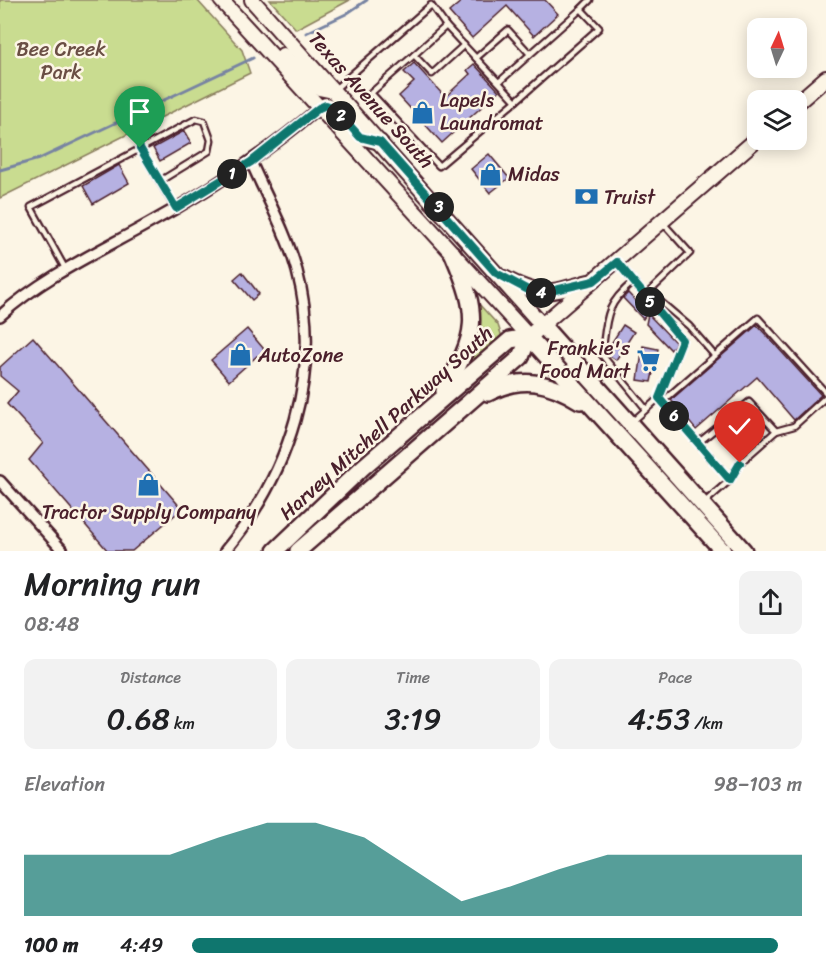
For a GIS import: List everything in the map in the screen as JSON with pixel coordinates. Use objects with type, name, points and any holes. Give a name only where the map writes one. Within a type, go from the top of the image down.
[{"type":"highway","points":[[438,402],[463,360],[472,325],[468,291],[453,254]]},
{"type":"highway","name":"Harvey Mitchell Parkway South","points":[[298,551],[524,354],[530,337],[542,326]]},
{"type":"highway","name":"Texas Avenue South","points":[[542,326],[744,551]]},
{"type":"highway","points":[[530,337],[723,551]]},
{"type":"highway","name":"Harvey Mitchell Parkway South","points":[[274,551],[362,468],[510,340],[530,337]]},
{"type":"highway","points":[[470,402],[505,385],[537,381],[551,385],[597,412]]},
{"type":"main road","points":[[221,0],[530,337]]},
{"type":"main road","name":"Texas Avenue South","points":[[252,0],[542,326]]},
{"type":"main road","points":[[262,46],[279,51],[314,87],[333,91]]},
{"type":"main road","points":[[807,94],[826,78]]},
{"type":"main road","points":[[319,108],[326,105],[335,109],[360,137],[380,142]]},
{"type":"main road","name":"Harvey Mitchell Parkway South","points":[[542,326],[747,148]]},
{"type":"main road","points":[[496,273],[530,291],[542,293],[594,281]]},
{"type":"street","points":[[0,316],[66,270],[176,208],[251,162],[319,108]]},
{"type":"street","points":[[225,551],[251,518],[281,462],[298,407],[306,348],[305,321],[297,272],[288,243],[251,162]]},
{"type":"street","points":[[0,481],[63,551]]},
{"type":"lane","points":[[333,91],[438,0]]},
{"type":"lane","points":[[499,82],[590,0]]},
{"type":"lane","points":[[431,5],[446,26],[516,101]]},
{"type":"lane","points":[[446,26],[371,93],[439,166],[599,28],[580,9]]},
{"type":"lane","points":[[476,58],[508,30],[530,54]]},
{"type":"lane","points":[[414,55],[432,74],[464,45]]},
{"type":"lane","points":[[66,270],[32,207],[196,119],[204,121],[211,140],[209,151],[160,182]]},
{"type":"lane","points":[[140,148],[176,208]]},
{"type":"lane","points":[[645,296],[690,253],[663,222]]},
{"type":"lane","points":[[617,262],[682,340],[660,400]]},
{"type":"lane","points":[[633,282],[617,296],[609,307],[602,355],[646,409]]},
{"type":"lane","points":[[652,305],[662,303],[689,326],[715,356]]},
{"type":"lane","points":[[630,424],[715,356],[758,318],[826,395],[794,426],[776,431],[740,463],[730,480],[702,505]]},
{"type":"lane","points":[[660,400],[730,480]]},
{"type":"lane","points":[[698,443],[749,402],[776,431]]},
{"type":"green space","name":"Bee Creek Park","points":[[0,0],[197,0],[242,50],[250,73],[0,198]]},
{"type":"green space","points":[[270,0],[350,0],[296,29]]},
{"type":"green space","points":[[478,303],[498,325],[502,337],[464,369]]},
{"type":"building","points":[[463,0],[545,0],[558,14],[534,36],[507,6],[472,38],[449,12]]},
{"type":"building","points":[[414,63],[445,97],[470,74],[467,70],[474,64],[499,91],[442,143],[399,96],[414,82],[404,72]]},
{"type":"building","points":[[184,131],[191,143],[160,161],[153,148]]},
{"type":"building","name":"Midas","points":[[489,154],[509,178],[490,193],[471,169]]},
{"type":"building","points":[[119,165],[129,183],[93,204],[83,186]]},
{"type":"building","points":[[242,272],[259,294],[252,300],[234,279]]},
{"type":"building","points":[[628,293],[647,313],[643,319],[623,298]]},
{"type":"building","points":[[648,314],[676,343],[671,350],[646,324]]},
{"type":"building","points":[[623,325],[634,332],[616,360],[607,354],[607,350]]},
{"type":"building","points":[[757,325],[821,395],[794,420],[757,377],[696,430],[671,400]]},
{"type":"building","name":"AutoZone","points":[[247,329],[269,355],[257,356],[229,381],[211,360]]},
{"type":"building","points":[[33,337],[182,509],[132,551],[108,551],[29,460],[43,443],[7,404],[18,391],[0,376],[0,367]]},
{"type":"building","points":[[643,346],[658,349],[651,382],[638,380]]},
{"type":"waterway","points":[[306,33],[346,14],[367,0]]},
{"type":"waterway","points":[[0,170],[39,159],[253,58]]},
{"type":"place","name":"Lapels Laundromat","points":[[422,112]]},
{"type":"place","name":"Midas","points":[[490,174]]},
{"type":"place","name":"Truist","points":[[586,197]]},
{"type":"place","name":"AutoZone","points":[[240,355]]},
{"type":"place","name":"Frankie's Food Mart","points":[[648,360]]},
{"type":"place","name":"Tractor Supply Company","points":[[149,484]]},
{"type":"route","points":[[140,148],[176,208],[251,162],[319,108],[326,105],[335,109],[360,137],[380,142],[496,273],[521,287],[542,293],[594,281],[617,262],[682,340],[659,398],[730,480],[740,463]]}]
